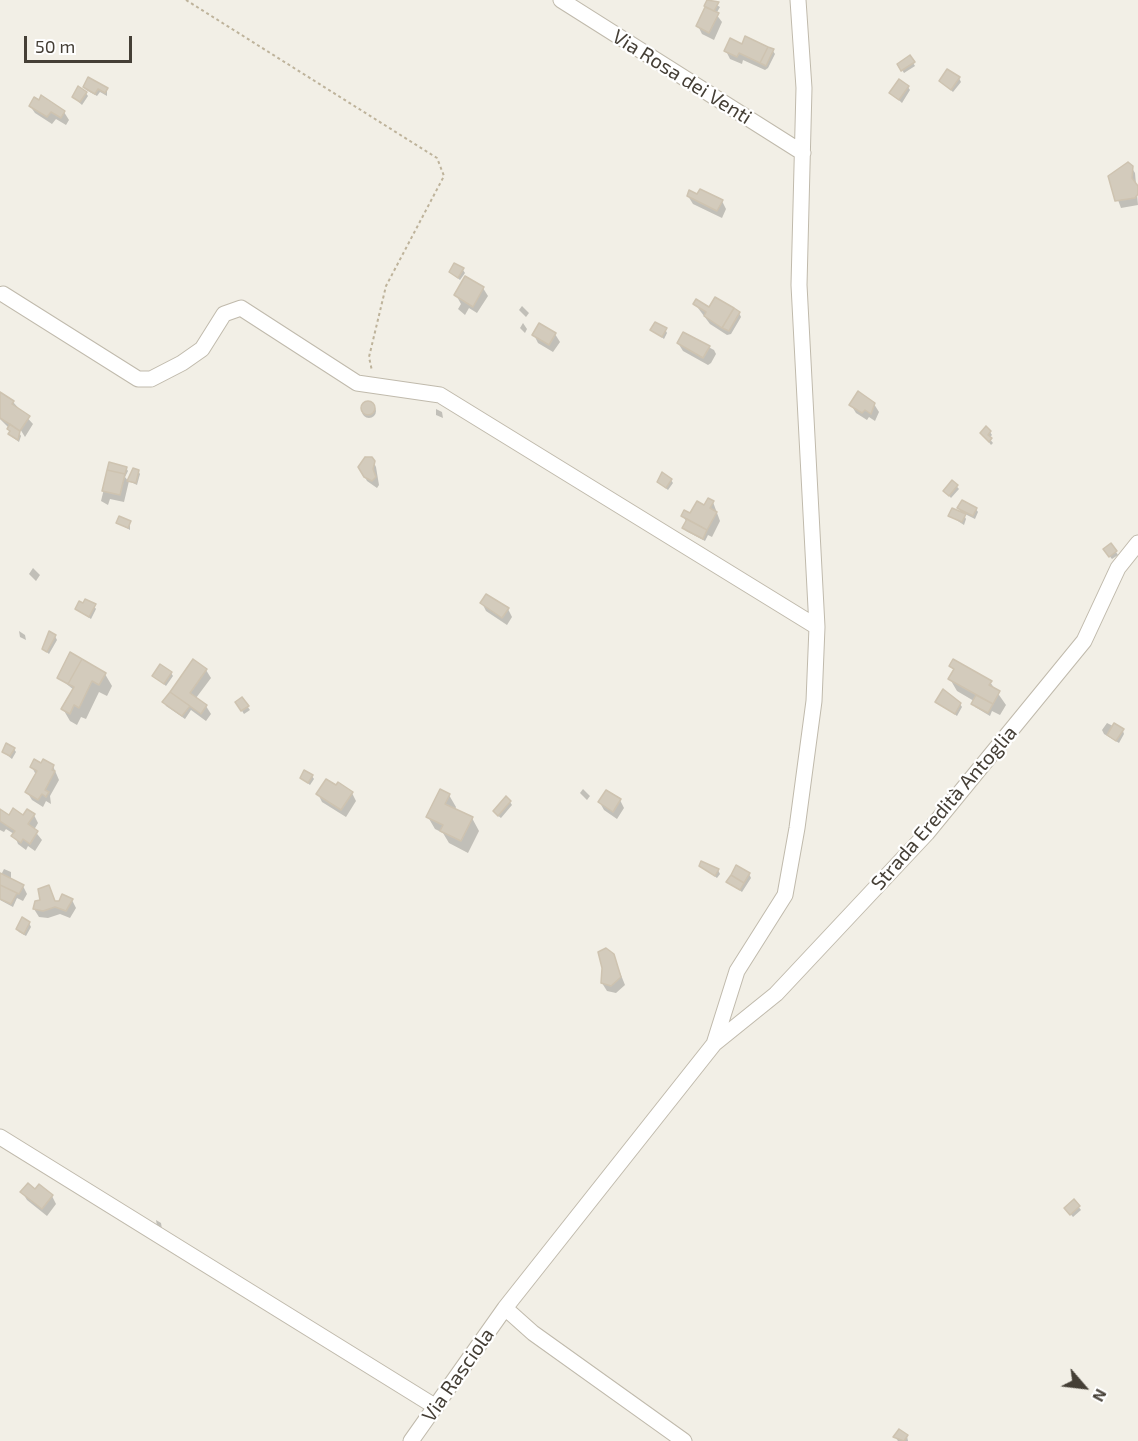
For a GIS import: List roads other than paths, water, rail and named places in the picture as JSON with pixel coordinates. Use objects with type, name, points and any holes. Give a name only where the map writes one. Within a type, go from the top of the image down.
[{"type":"street","name":"Via Rosa dei Venti","points":[[561,0],[803,153]]},
{"type":"street","points":[[714,1044],[737,971],[785,895],[797,828],[814,701],[817,627],[799,285],[804,88],[798,0]]},
{"type":"street","points":[[3,294],[138,379],[151,379],[182,363],[202,349],[224,314],[241,308],[357,383],[440,396],[817,627]]},
{"type":"street","name":"Strada Eredità Antoglia","points":[[714,1044],[776,994],[927,834],[1084,641],[1118,568],[1138,543]]},
{"type":"street","name":"Via Rasciola","points":[[411,1441],[505,1308],[714,1044]]},
{"type":"street","points":[[0,1137],[436,1407]]},
{"type":"street","points":[[505,1308],[533,1333],[684,1441]]}]
